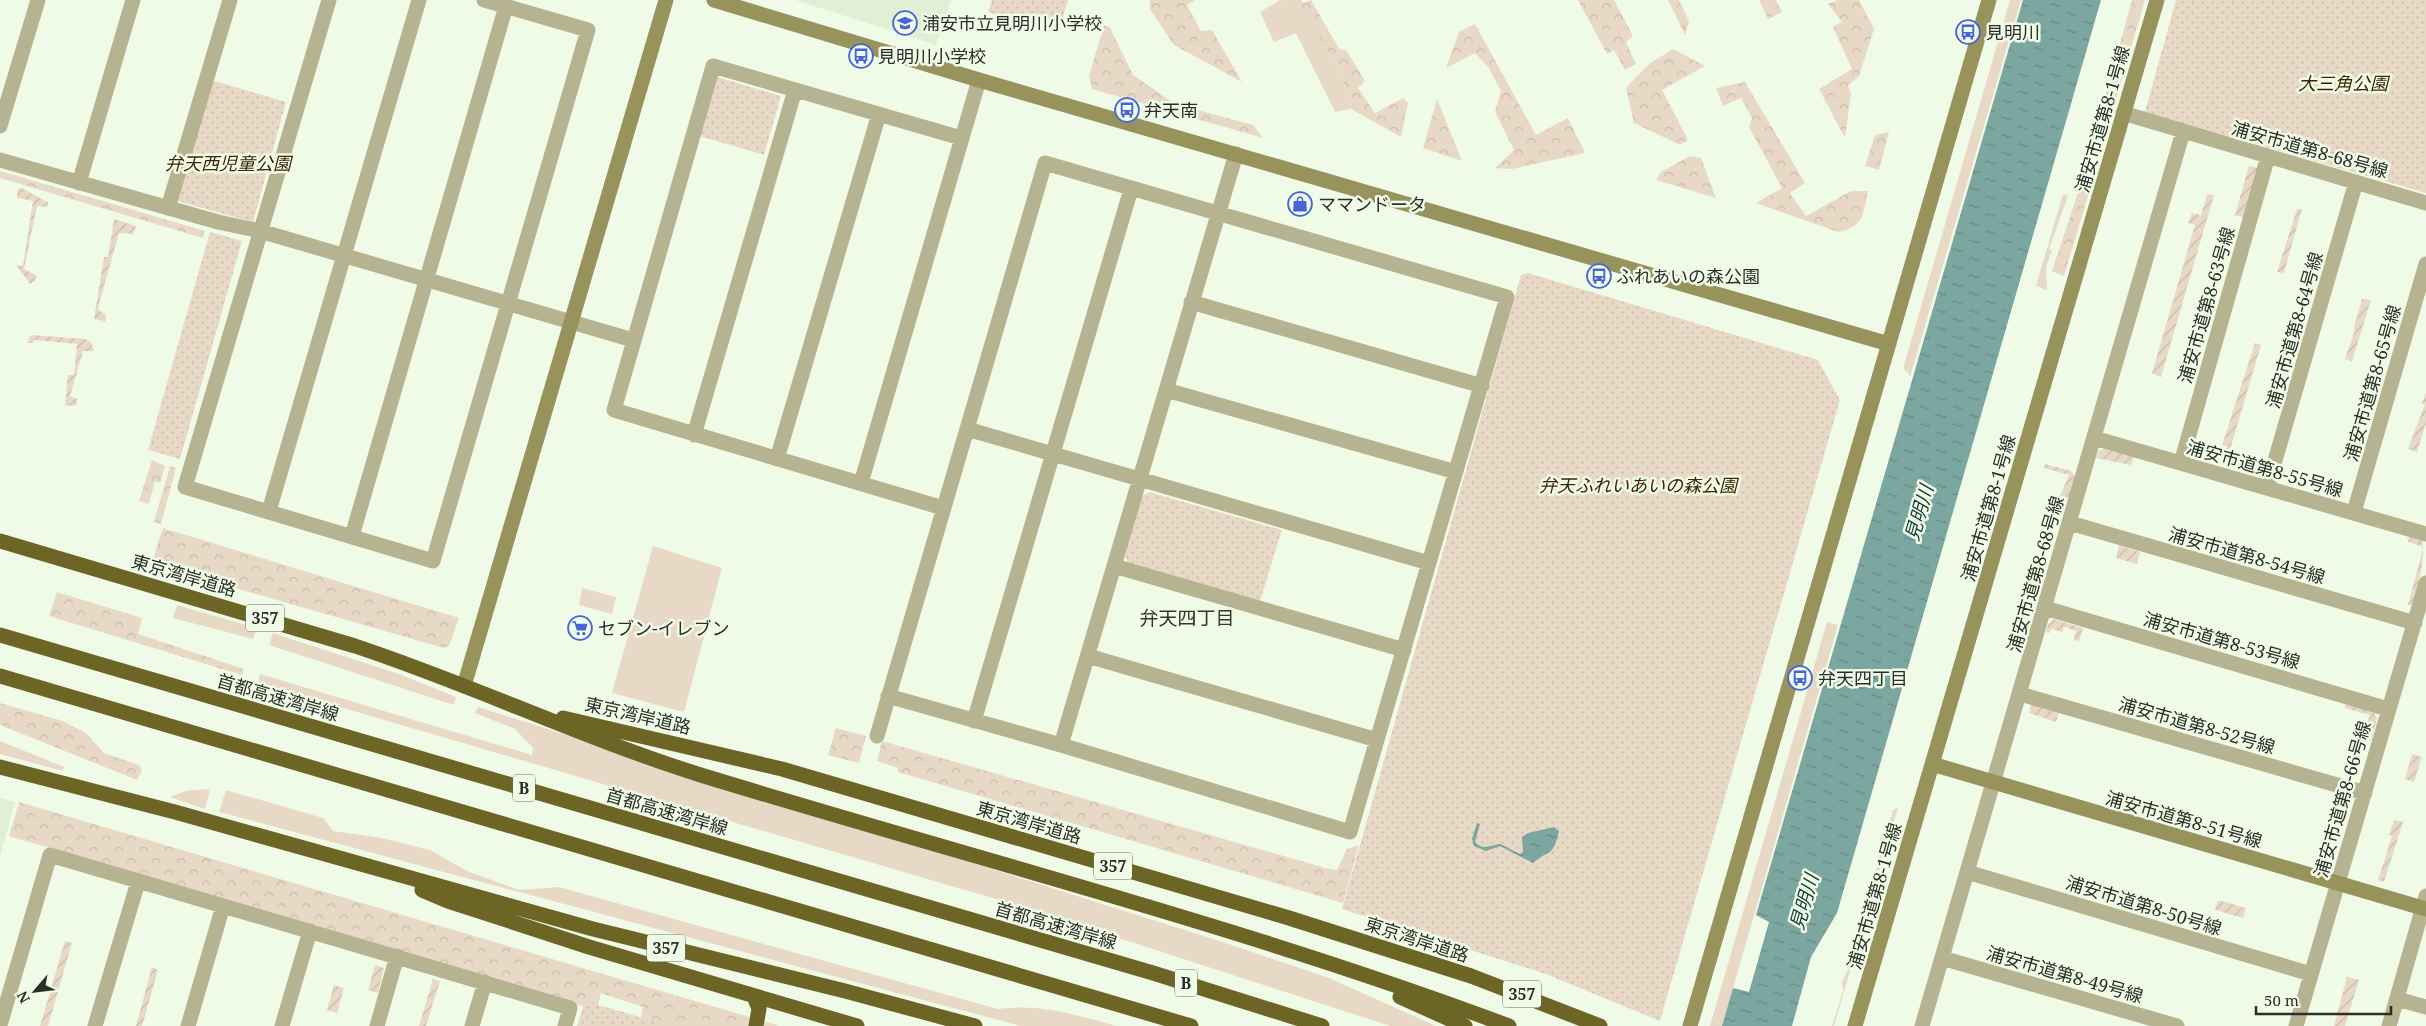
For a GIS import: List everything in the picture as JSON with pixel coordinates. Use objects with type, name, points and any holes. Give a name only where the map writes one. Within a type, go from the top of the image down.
[{"type":"highway","name":"東京湾岸道路","points":[[0,541],[311,632],[409,664],[646,757],[1175,915],[1326,963],[1508,1026]]},
{"type":"highway","name":"首都高速湾岸線","points":[[0,635],[1049,942],[1322,1026]]},
{"type":"highway","name":"B","points":[[0,676],[1191,1026]]},
{"type":"highway","name":"東京湾岸道路","points":[[525,710],[645,736],[792,772],[1289,918],[1518,992],[1600,1026]]},
{"type":"highway","name":"357","points":[[0,767],[175,812],[593,929],[845,991],[975,1026]]},
{"type":"highway","name":"357","points":[[359,863],[448,901],[514,924],[857,1026]]},
{"type":"highway","points":[[1326,963],[1465,1026]]},
{"type":"highway","points":[[754,996],[759,1009],[756,1026]]},
{"type":"street","points":[[0,126],[38,0]]},
{"type":"street","points":[[79,183],[133,0]]},
{"type":"street","points":[[168,208],[230,0]]},
{"type":"street","points":[[329,0],[185,487],[433,561],[588,30],[484,0]]},
{"type":"street","points":[[269,511],[419,0]]},
{"type":"street","points":[[464,686],[573,322],[666,0]]},
{"type":"street","points":[[714,0],[979,80],[1889,344]]},
{"type":"street","points":[[1690,1026],[1989,0]]},
{"type":"street","name":"浦安市道第8-1号線","points":[[1855,1026],[2157,0]]},
{"type":"street","points":[[352,536],[506,6]]},
{"type":"street","points":[[943,508],[614,410],[713,66],[961,138]]},
{"type":"street","points":[[861,483],[979,80]]},
{"type":"street","points":[[694,435],[795,90]]},
{"type":"street","name":"浦安市道第8-68号線","points":[[2123,113],[2426,203]]},
{"type":"street","points":[[777,459],[879,114]]},
{"type":"street","name":"浦安市道第8-68号線","points":[[1922,1026],[2183,132]]},
{"type":"street","points":[[1061,745],[1236,154]]},
{"type":"street","name":"浦安市道第8-63号線","points":[[2181,463],[2268,156]]},
{"type":"street","points":[[0,160],[168,208],[260,231],[633,340]]},
{"type":"street","points":[[877,736],[888,696],[943,508],[968,429],[1045,163],[1507,297],[1350,832],[1061,745],[888,696]]},
{"type":"street","name":"浦安市道第8-64号線","points":[[2267,488],[2356,182]]},
{"type":"street","points":[[974,721],[1131,189]]},
{"type":"street","name":"浦安市道第8-65号線","points":[[2354,512],[2426,264]]},
{"type":"street","points":[[1191,302],[1482,386]]},
{"type":"street","points":[[1166,390],[1456,472]]},
{"type":"street","points":[[968,429],[1428,563]]},
{"type":"street","name":"浦安市道第8-55号線","points":[[2094,438],[2426,534]]},
{"type":"street","name":"浦安市道第8-54号線","points":[[2070,523],[2415,623]]},
{"type":"street","points":[[1114,566],[1404,650]]},
{"type":"street","name":"浦安市道第8-66号線","points":[[2296,1026],[2426,583]]},
{"type":"street","name":"浦安市道第8-53号線","points":[[2045,608],[2388,708]]},
{"type":"street","points":[[1088,656],[1377,740]]},
{"type":"street","name":"浦安市道第8-52号線","points":[[2020,694],[2364,793]]},
{"type":"street","name":"浦安市道第8-51号線","points":[[1932,764],[2337,884],[2425,905]]},
{"type":"street","points":[[0,1025],[50,855],[570,1008],[565,1026]]},
{"type":"street","name":"浦安市道第8-50号線","points":[[1967,872],[2311,974]]},
{"type":"street","points":[[95,1026],[138,882]]},
{"type":"street","points":[[2389,1026],[2425,905]]},
{"type":"street","points":[[188,1026],[223,906]]},
{"type":"street","points":[[282,1026],[310,931]]},
{"type":"street","points":[[377,1026],[397,956]]},
{"type":"street","name":"浦安市道第8-49号線","points":[[1942,958],[2177,1026]]},
{"type":"street","points":[[472,1026],[485,982]]},
{"type":"street","points":[[2397,999],[2426,1007]]},
{"type":"shaded area","name":"浦安市立見明川小学校","points":[[795,0],[951,0],[936,45]]},
{"type":"shaded area","points":[[0,798],[15,802],[0,857]]},
{"type":"green space","points":[[992,0],[1068,0],[1058,33],[988,12]]},
{"type":"green space","points":[[1150,0],[1195,0],[1187,5],[1201,31],[1212,30],[1242,82],[1174,45],[1150,9]]},
{"type":"green space","points":[[1280,0],[1306,16],[1338,67],[1351,109],[1335,112],[1296,33],[1274,42],[1260,12]]},
{"type":"green space","points":[[1280,0],[1301,0],[1303,3],[1311,0],[1339,49],[1346,50],[1365,81],[1358,88],[1375,113],[1403,98],[1408,103],[1401,137],[1351,109],[1338,67],[1306,17]]},
{"type":"green space","points":[[1578,0],[1614,0],[1633,36],[1626,42],[1636,64],[1625,70],[1614,50],[1607,54]]},
{"type":"green space","points":[[1668,0],[1679,0],[1689,21],[1685,35]]},
{"type":"green space","points":[[1759,0],[1776,0],[1782,12],[1768,19]]},
{"type":"green space","points":[[1838,0],[1859,0],[1874,29],[1859,76],[1848,86],[1851,93],[1845,138],[1819,89],[1852,69],[1833,27],[1842,22],[1828,4]]},
{"type":"green space","points":[[2010,0],[2021,0],[1910,377],[1908,372],[1903,369]]},
{"type":"green space","points":[[2132,0],[2145,0],[2107,130],[2097,126]]},
{"type":"green space","name":"大三角公園","points":[[2176,0],[2426,0],[2426,193],[2145,112]]},
{"type":"green space","points":[[1475,24],[1536,135],[1568,118],[1585,153],[1512,169],[1495,168],[1514,150],[1495,112],[1501,91],[1488,67],[1475,53],[1446,68],[1459,32]]},
{"type":"green space","points":[[1104,25],[1110,28],[1133,75],[1175,104],[1253,125],[1263,138],[1092,89],[1089,76]]},
{"type":"green space","points":[[1673,49],[1705,66],[1662,90],[1688,140],[1680,145],[1634,123],[1626,88],[1649,64]]},
{"type":"green space","points":[[717,77],[781,96],[764,155],[700,136]]},
{"type":"green space","name":"弁天西児童公園","points":[[211,80],[286,102],[253,222],[177,201]]},
{"type":"green space","points":[[1745,82],[1805,183],[1790,193],[1806,216],[1851,191],[1868,191],[1861,218],[1853,227],[1838,232],[1756,203],[1782,188],[1749,127],[1752,118],[1741,98],[1723,106],[1716,88]]},
{"type":"green space","points":[[1437,99],[1462,161],[1423,148]]},
{"type":"green space","points":[[1889,132],[1879,170],[1865,166],[1875,135]]},
{"type":"green space","points":[[1690,156],[1701,158],[1716,198],[1656,180],[1661,172]]},
{"type":"green space","points":[[2088,162],[2097,166],[2064,276],[2052,271]]},
{"type":"green space","points":[[2249,166],[2258,168],[2244,218],[2235,215]]},
{"type":"green space","points":[[0,171],[205,231],[203,238],[0,178]]},
{"type":"green space","points":[[22,188],[49,203],[47,207],[37,206],[24,269],[36,275],[35,281],[30,284],[16,265],[23,266],[33,201],[17,198],[18,189]]},
{"type":"green space","points":[[2063,194],[2068,196],[2049,249],[2052,250],[2046,267],[2047,290],[2036,286]]},
{"type":"green space","points":[[2207,194],[2214,195],[2161,377],[2152,373],[2195,225],[2188,223],[2192,213],[2201,215]]},
{"type":"green space","points":[[2297,209],[2302,209],[2284,273],[2277,272]]},
{"type":"green space","points":[[114,219],[136,226],[133,234],[119,233],[98,308],[106,315],[105,321],[94,319],[104,257],[108,257]]},
{"type":"green space","points":[[210,232],[242,241],[180,459],[148,450]]},
{"type":"green space","name":"弁天ふれいあいの森公園","points":[[1528,273],[1818,360],[1840,400],[1660,1021],[1546,974],[1342,909],[1521,275]]},
{"type":"green space","points":[[2362,299],[2371,300],[2352,361],[2345,359],[2355,330],[2354,327]]},
{"type":"green space","points":[[32,335],[85,339],[91,342],[94,351],[83,351],[70,396],[77,399],[77,405],[65,406],[68,375],[74,375],[77,344],[33,340],[33,343],[27,343]]},
{"type":"green space","points":[[2255,343],[2261,345],[2226,463],[2223,462],[2228,446],[2222,445]]},
{"type":"green space","points":[[2426,392],[2426,423],[2417,452],[2408,449],[2425,404],[2422,403]]},
{"type":"green space","points":[[2104,449],[2134,457],[2131,465],[2096,458],[2099,451]]},
{"type":"green space","points":[[152,460],[165,466],[160,483],[155,481],[149,504],[139,501]]},
{"type":"green space","points":[[2045,464],[2071,471],[2075,477],[2069,498],[2060,496],[2069,475],[2044,468]]},
{"type":"green space","points":[[170,466],[176,468],[161,524],[154,522]]},
{"type":"green space","points":[[1149,492],[1282,530],[1260,601],[1128,563],[1125,556],[1142,496]]},
{"type":"green space","points":[[163,528],[459,618],[449,646],[444,648],[151,564]]},
{"type":"green space","points":[[2409,536],[2422,540],[2423,549],[2421,546],[2408,542]]},
{"type":"green space","points":[[2119,545],[2140,552],[2137,564],[2116,558]]},
{"type":"green space","points":[[653,546],[722,568],[684,712],[612,693]]},
{"type":"green space","points":[[2423,549],[2417,590],[2412,605],[2408,605]]},
{"type":"green space","points":[[582,588],[616,597],[612,614],[579,605]]},
{"type":"green space","points":[[57,592],[142,618],[138,634],[244,669],[242,675],[49,616]]},
{"type":"green space","points":[[177,605],[257,628],[253,639],[173,618]]},
{"type":"green space","points":[[2053,619],[2083,628],[2079,641],[2074,640],[2076,631],[2064,627],[2062,632],[2051,629],[2050,633],[2046,632],[2048,625]]},
{"type":"green space","points":[[1827,622],[1838,625],[1722,1026],[1710,1026]]},
{"type":"green space","points":[[273,633],[399,674],[456,697],[454,705],[269,645]]},
{"type":"green space","points":[[260,674],[532,755],[533,748],[515,729],[475,713],[478,707],[1226,943],[1329,978],[1436,1026],[1390,1026],[1023,907],[258,683]]},
{"type":"green space","points":[[0,703],[63,721],[86,733],[104,753],[139,765],[142,770],[137,780],[0,725]]},
{"type":"green space","points":[[2032,703],[2059,712],[2056,722],[2029,713]]},
{"type":"green space","points":[[2346,704],[2373,711],[2377,718],[2371,741],[2362,738],[2370,715],[2345,708]]},
{"type":"green space","points":[[836,728],[866,736],[859,763],[828,755]]},
{"type":"green space","points":[[0,741],[64,767],[63,771],[0,754]]},
{"type":"green space","points":[[882,741],[1329,869],[1337,870],[1347,849],[1359,845],[1343,903],[898,772],[898,768],[877,761]]},
{"type":"green space","points":[[2412,754],[2422,757],[2414,782],[2405,779]]},
{"type":"green space","points":[[210,789],[205,809],[170,797],[186,791]]},
{"type":"green space","points":[[226,790],[323,818],[333,831],[382,838],[430,850],[467,871],[519,890],[559,887],[998,1009],[1028,1008],[1058,1011],[1117,1026],[1021,1026],[219,812]]},
{"type":"green space","points":[[19,802],[780,1026],[655,1026],[640,1022],[643,1007],[601,993],[597,1010],[9,836]]},
{"type":"green space","points":[[1898,808],[1834,1026],[1832,1026],[1843,991],[1842,982],[1849,967],[1848,952],[1857,936],[1860,919],[1863,917],[1893,810]]},
{"type":"green space","points":[[2394,820],[2403,822],[2384,882],[2378,880],[2392,836],[2389,835]]},
{"type":"green space","points":[[2218,900],[2246,908],[2243,918],[2215,910]]},
{"type":"green space","points":[[65,941],[72,943],[48,1026],[40,1026]]},
{"type":"green space","points":[[375,965],[384,968],[378,993],[368,990]]},
{"type":"green space","points":[[152,967],[158,970],[142,1026],[136,1026]]},
{"type":"green space","points":[[2347,977],[2359,980],[2345,1026],[2334,1026]]},
{"type":"green space","points":[[433,979],[440,981],[426,1026],[419,1026]]},
{"type":"green space","points":[[334,985],[344,988],[337,1013],[327,1010]]},
{"type":"green space","points":[[585,1001],[670,1026],[577,1026]]},
{"type":"water","name":"見明川","points":[[2023,0],[2101,0],[1837,913],[1811,957],[1792,1026],[1722,1026],[1733,988],[1749,992],[1769,922],[1756,915]]},
{"type":"water","points":[[1477,823],[1480,824],[1475,842],[1478,845],[1487,847],[1500,844],[1520,854],[1523,853],[1522,837],[1528,833],[1554,827],[1559,831],[1553,849],[1533,863],[1500,846],[1486,851],[1474,846],[1472,839]]},
{"type":"place","name":"浦安市立見明川小学校","points":[[905,23]]},
{"type":"place","name":"見明川","points":[[1968,32]]},
{"type":"place","name":"見明川小学校","points":[[861,56]]},
{"type":"place","name":"弁天南","points":[[1127,110]]},
{"type":"place","name":"ママンドータ","points":[[1300,204]]},
{"type":"place","name":"ふれあいの森公園","points":[[1599,276]]},
{"type":"place","name":"セブン-イレブン","points":[[580,628]]},
{"type":"place","name":"弁天四丁目","points":[[1800,678]]},
{"type":"district","name":"弁天四丁目","points":[[1187,618]]}]
